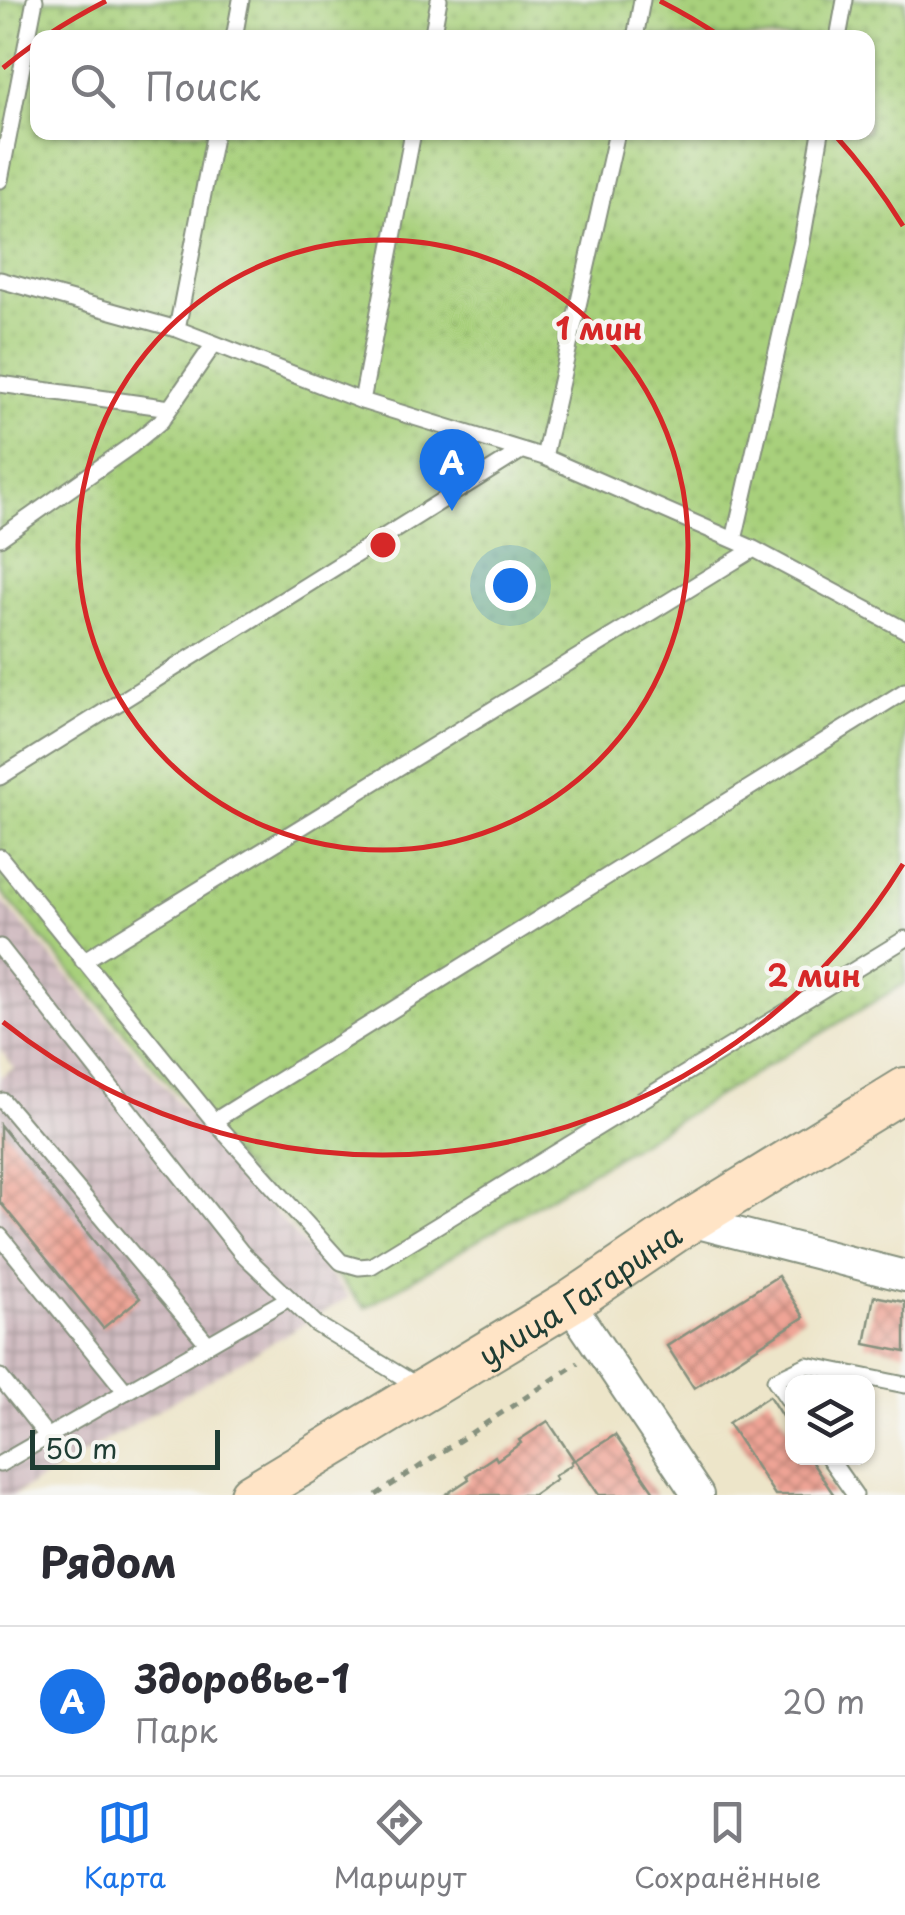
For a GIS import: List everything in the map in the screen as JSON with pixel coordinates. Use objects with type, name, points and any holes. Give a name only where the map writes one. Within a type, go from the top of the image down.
[{"type":"street","name":"улица Гагарина","points":[[255,1494],[570,1303],[690,1222],[905,1089]]},
{"type":"street","points":[[690,1222],[905,1276]]},
{"type":"street","points":[[570,1303],[698,1495]]},
{"type":"lane","points":[[0,180],[35,0]]},
{"type":"lane","points":[[236,30],[242,0]]},
{"type":"lane","points":[[433,30],[439,0]]},
{"type":"lane","points":[[636,30],[642,0]]},
{"type":"lane","points":[[839,30],[845,0]]},
{"type":"lane","points":[[177,329],[214,140]]},
{"type":"lane","points":[[362,402],[412,140]]},
{"type":"lane","points":[[544,457],[615,140]]},
{"type":"lane","points":[[734,540],[802,241],[820,140]]},
{"type":"lane","points":[[0,280],[177,329],[362,402],[544,457],[754,549],[905,630]]},
{"type":"lane","points":[[0,538],[161,421],[214,344]]},
{"type":"lane","points":[[0,384],[170,408]]},
{"type":"lane","points":[[0,777],[521,451]]},
{"type":"lane","points":[[83,961],[754,549]]},
{"type":"lane","points":[[214,1121],[905,691]]},
{"type":"lane","points":[[0,857],[214,1121],[340,1262],[359,1267],[371,1266],[905,938]]},
{"type":"lane","points":[[0,946],[240,1252],[316,1324],[425,1390]]},
{"type":"lane","points":[[3,1102],[208,1344]]},
{"type":"lane","points":[[0,1236],[126,1392]]},
{"type":"lane","points":[[0,1464],[289,1298]]},
{"type":"lane","points":[[786,1375],[807,1365],[856,1375]]},
{"type":"lane","points":[[785,1375],[775,1380],[785,1395]]},
{"type":"lane","points":[[0,1377],[48,1436]]},
{"type":"lane","points":[[875,1379],[905,1385]]},
{"type":"lane","points":[[834,1465],[855,1495]]},
{"type":"path","points":[[376,1495],[580,1362]]},
{"type":"shaded area","points":[[0,898],[349,1297],[14,1495],[0,1495],[0,1077],[14,1068],[0,1049]]},
{"type":"green space","points":[[0,0],[905,0],[905,983],[365,1308],[0,890]]},
{"type":"building","points":[[0,1125],[140,1298],[103,1328],[0,1202]]},
{"type":"building","points":[[778,1276],[804,1317],[694,1388],[667,1346]]},
{"type":"building","points":[[874,1296],[905,1302],[905,1352],[865,1344]]},
{"type":"building","points":[[769,1396],[785,1421],[785,1465],[814,1465],[834,1495],[775,1495],[728,1423]]},
{"type":"building","points":[[548,1421],[574,1460],[554,1476],[556,1479],[533,1495],[445,1495],[469,1479],[467,1475],[495,1456],[497,1460]]},
{"type":"building","points":[[615,1435],[656,1495],[599,1495],[575,1460]]},
{"type":"place","name":"Здоровье-1","points":[[452,511]]}]
